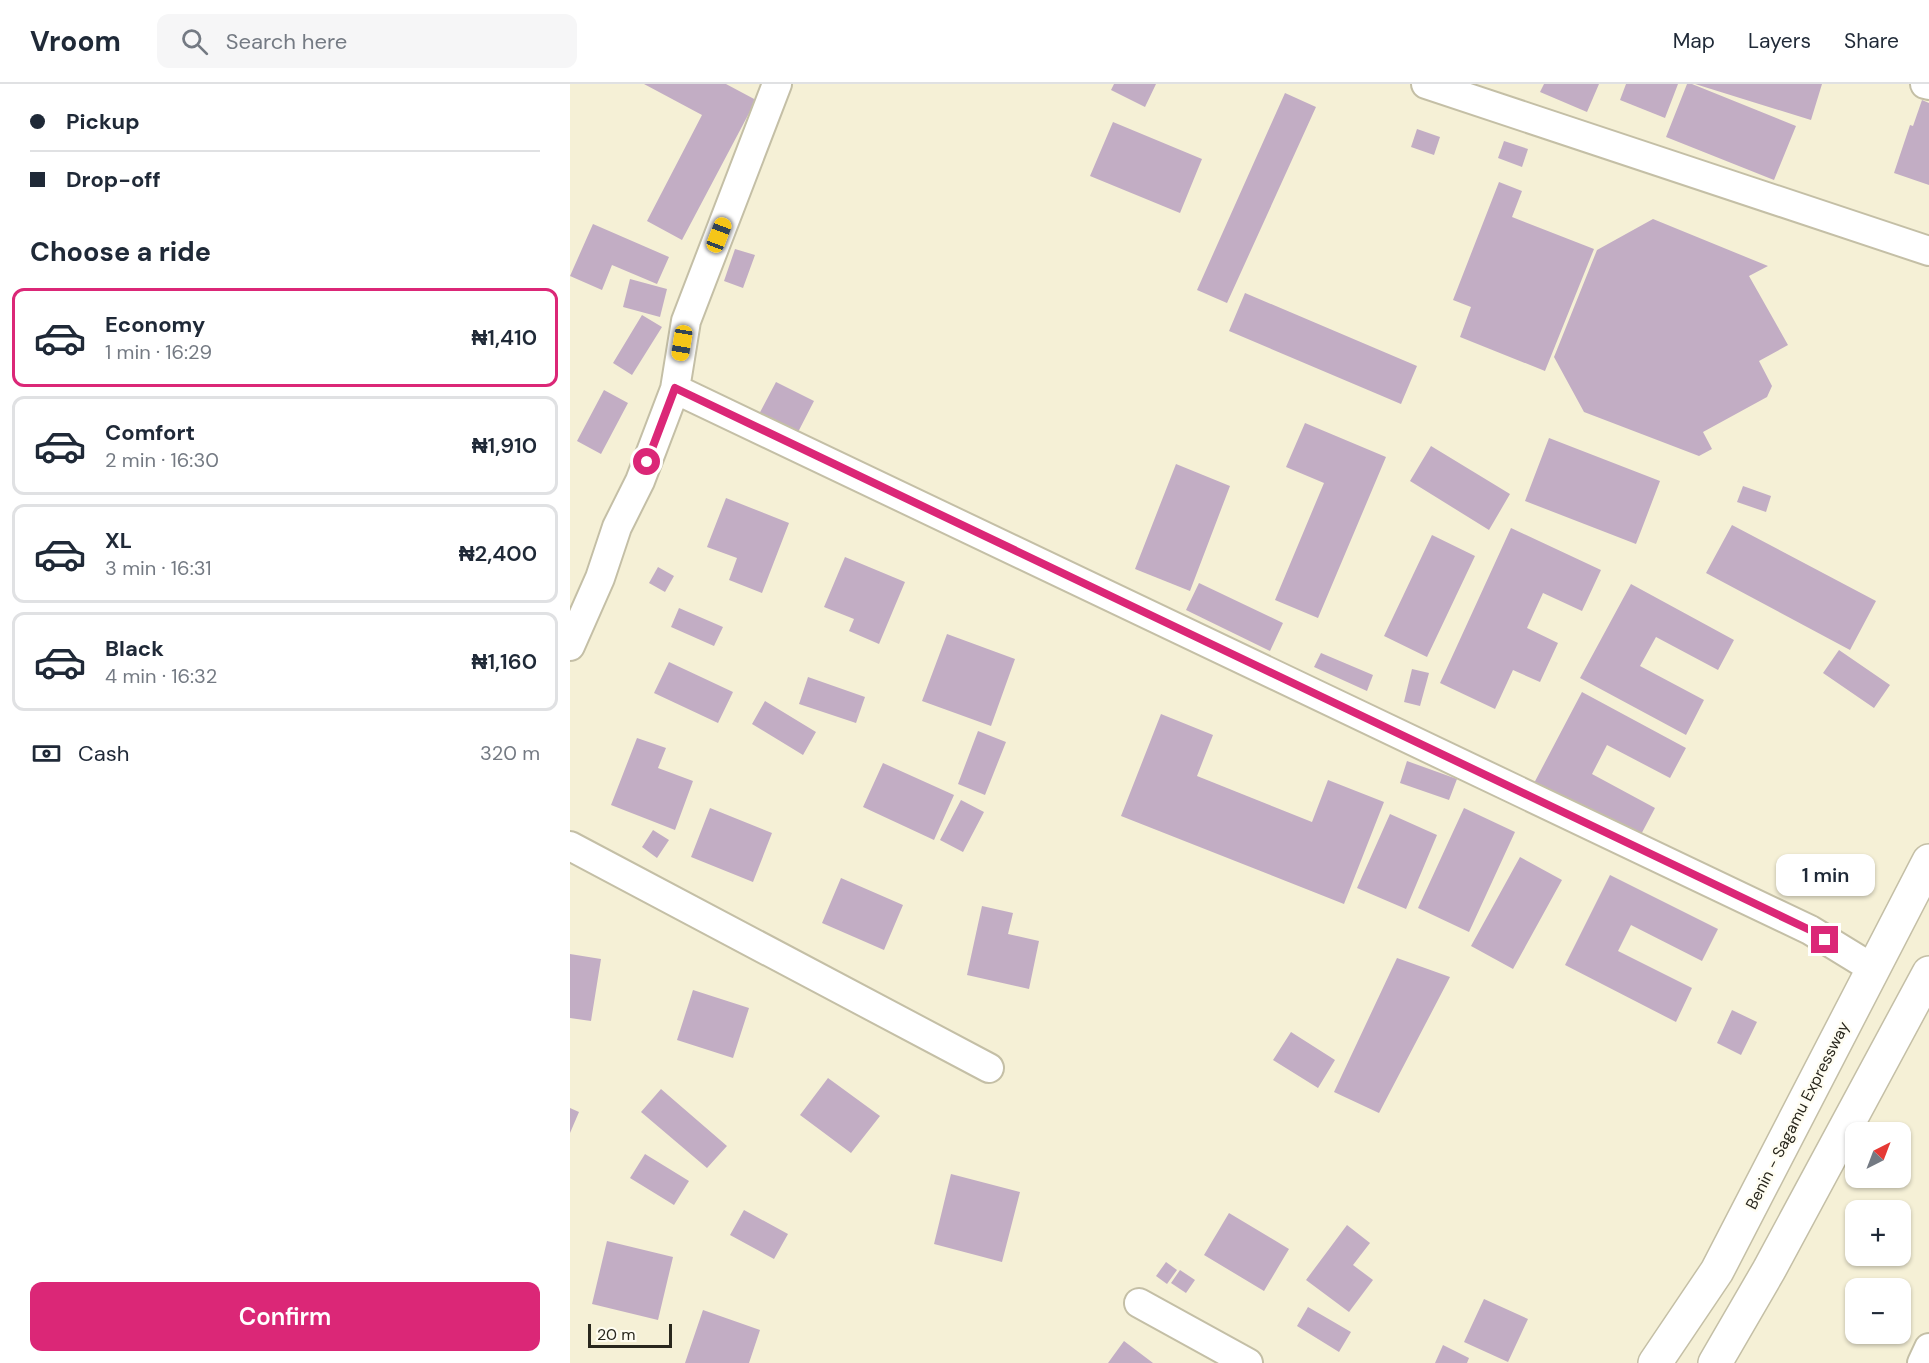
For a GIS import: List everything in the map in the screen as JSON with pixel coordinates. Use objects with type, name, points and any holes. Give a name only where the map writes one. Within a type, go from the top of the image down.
[{"type":"highway","name":"Benin - Sagamu Expressway","points":[[1655,1363],[1717,1271],[1929,861]]},
{"type":"highway","points":[[1715,1363],[1769,1270],[1929,973]]},
{"type":"street","points":[[570,646],[600,578],[617,527],[640,481],[675,388],[686,321],[777,84]]},
{"type":"street","points":[[1426,84],[1929,251]]},
{"type":"street","points":[[1925,84],[1929,85]]},
{"type":"street","points":[[675,388],[1810,930],[1872,968]]},
{"type":"street","points":[[570,846],[989,1068]]},
{"type":"street","points":[[1139,1303],[1248,1363]]},
{"type":"street","points":[[1922,1363],[1929,1348]]},
{"type":"building","points":[[644,84],[726,84],[756,100],[682,240],[647,221],[702,115]]},
{"type":"building","points":[[1114,84],[1156,84],[1145,107],[1111,90]]},
{"type":"building","points":[[1544,84],[1599,84],[1587,112],[1540,92]]},
{"type":"building","points":[[1626,84],[1678,84],[1665,118],[1620,100]]},
{"type":"building","points":[[1687,84],[1796,126],[1774,180],[1666,137]]},
{"type":"building","points":[[1695,84],[1822,84],[1811,120]]},
{"type":"building","points":[[1285,93],[1316,107],[1227,303],[1197,290]]},
{"type":"building","points":[[1922,100],[1929,103],[1929,185],[1894,173],[1910,125],[1913,126]]},
{"type":"building","points":[[1113,122],[1202,159],[1180,213],[1090,176]]},
{"type":"building","points":[[1417,129],[1440,137],[1434,155],[1411,147]]},
{"type":"building","points":[[1504,141],[1528,149],[1522,167],[1498,158]]},
{"type":"building","points":[[1499,182],[1522,191],[1512,217],[1594,249],[1545,371],[1460,337],[1471,307],[1453,300]]},
{"type":"building","points":[[1653,219],[1768,266],[1749,276],[1788,345],[1759,361],[1772,386],[1767,397],[1703,432],[1712,449],[1699,456],[1584,412],[1554,357],[1597,250]]},
{"type":"building","points":[[593,224],[669,257],[657,284],[612,265],[602,290],[570,276]]},
{"type":"building","points":[[735,249],[755,255],[743,288],[724,281]]},
{"type":"building","points":[[630,279],[667,289],[660,317],[623,307]]},
{"type":"building","points":[[1245,293],[1417,366],[1401,404],[1229,331]]},
{"type":"building","points":[[642,315],[662,327],[632,375],[613,363]]},
{"type":"building","points":[[776,382],[814,401],[796,436],[758,416]]},
{"type":"building","points":[[604,390],[628,403],[601,454],[577,441]]},
{"type":"building","points":[[1305,423],[1386,457],[1318,618],[1275,600],[1324,483],[1286,467]]},
{"type":"building","points":[[1549,438],[1660,481],[1636,544],[1525,501]]},
{"type":"building","points":[[1431,446],[1510,494],[1489,530],[1410,481]]},
{"type":"building","points":[[1176,464],[1230,486],[1190,591],[1135,569]]},
{"type":"building","points":[[1743,486],[1771,496],[1766,512],[1737,502]]},
{"type":"building","points":[[726,498],[789,523],[762,593],[729,580],[737,558],[707,547]]},
{"type":"building","points":[[1732,525],[1876,601],[1850,650],[1706,573]]},
{"type":"building","points":[[1511,528],[1601,570],[1582,611],[1543,593],[1527,628],[1558,643],[1540,682],[1513,670],[1495,709],[1440,683]]},
{"type":"building","points":[[1432,535],[1475,556],[1427,657],[1384,636]]},
{"type":"building","points":[[845,557],[905,582],[879,644],[849,631],[854,619],[824,607]]},
{"type":"building","points":[[658,567],[674,576],[665,592],[649,583]]},
{"type":"building","points":[[1199,583],[1283,623],[1270,651],[1186,610]]},
{"type":"building","points":[[1631,584],[1734,640],[1718,670],[1656,637],[1640,666],[1704,700],[1686,735],[1580,678]]},
{"type":"building","points":[[679,608],[723,627],[714,646],[671,627]]},
{"type":"building","points":[[947,634],[1015,659],[991,726],[922,701]]},
{"type":"building","points":[[1839,650],[1890,685],[1874,708],[1823,673]]},
{"type":"building","points":[[1321,653],[1373,675],[1367,691],[1314,667]]},
{"type":"building","points":[[669,662],[733,692],[718,723],[654,693]]},
{"type":"building","points":[[1412,669],[1429,673],[1420,706],[1404,702]]},
{"type":"building","points":[[808,677],[865,697],[856,723],[799,704]]},
{"type":"building","points":[[1582,692],[1686,748],[1670,778],[1607,745],[1592,774],[1655,808],[1637,842],[1532,787]]},
{"type":"building","points":[[765,701],[816,732],[803,755],[752,724]]},
{"type":"building","points":[[1161,714],[1213,735],[1197,776],[1312,822],[1328,780],[1384,802],[1344,904],[1121,816]]},
{"type":"building","points":[[978,731],[1006,742],[985,795],[958,784]]},
{"type":"building","points":[[637,738],[666,748],[658,768],[693,781],[675,830],[611,805]]},
{"type":"building","points":[[1407,761],[1457,779],[1449,800],[1400,783]]},
{"type":"building","points":[[883,763],[954,795],[934,840],[863,807]]},
{"type":"building","points":[[961,800],[984,812],[963,852],[940,840]]},
{"type":"building","points":[[710,808],[772,833],[753,882],[691,857]]},
{"type":"building","points":[[1464,808],[1515,832],[1469,932],[1418,908]]},
{"type":"building","points":[[1390,814],[1437,835],[1406,909],[1357,888]]},
{"type":"building","points":[[653,830],[669,840],[657,858],[642,847]]},
{"type":"building","points":[[1520,857],[1562,880],[1513,969],[1471,946]]},
{"type":"building","points":[[1610,875],[1718,929],[1702,961],[1631,925],[1618,951],[1692,988],[1676,1022],[1565,965]]},
{"type":"building","points":[[841,878],[903,905],[884,950],[822,923]]},
{"type":"building","points":[[982,906],[1013,913],[1008,934],[1039,941],[1029,989],[967,975]]},
{"type":"building","points":[[570,954],[601,959],[591,1021],[570,1018]]},
{"type":"building","points":[[1397,958],[1450,977],[1379,1113],[1334,1092]]},
{"type":"building","points":[[693,990],[749,1008],[733,1058],[677,1040]]},
{"type":"building","points":[[1732,1010],[1757,1022],[1741,1055],[1717,1043]]},
{"type":"building","points":[[1291,1032],[1335,1060],[1318,1088],[1273,1060]]},
{"type":"building","points":[[828,1078],[880,1116],[851,1153],[800,1115]]},
{"type":"building","points":[[661,1089],[727,1146],[707,1168],[641,1112]]},
{"type":"building","points":[[570,1108],[579,1112],[570,1133]]},
{"type":"building","points":[[645,1154],[689,1181],[674,1205],[630,1178]]},
{"type":"building","points":[[951,1174],[1020,1192],[1002,1262],[934,1244]]},
{"type":"building","points":[[744,1210],[788,1234],[774,1259],[730,1235]]},
{"type":"building","points":[[1229,1213],[1289,1249],[1264,1291],[1204,1255]]},
{"type":"building","points":[[1347,1225],[1370,1243],[1353,1265],[1373,1280],[1349,1312],[1306,1280]]},
{"type":"building","points":[[607,1241],[673,1257],[658,1320],[592,1304]]},
{"type":"building","points":[[1166,1262],[1177,1270],[1167,1284],[1156,1276]]},
{"type":"building","points":[[1180,1270],[1195,1280],[1186,1293],[1171,1283]]},
{"type":"building","points":[[1484,1299],[1528,1319],[1508,1362],[1464,1342]]},
{"type":"building","points":[[1308,1307],[1351,1332],[1339,1352],[1297,1326]]},
{"type":"building","points":[[703,1310],[760,1330],[749,1363],[685,1363]]},
{"type":"building","points":[[1124,1341],[1153,1363],[1108,1363]]},
{"type":"building","points":[[1443,1345],[1469,1358],[1467,1363],[1435,1363]]},
{"type":"route","points":[[647,462],[675,388],[1810,930],[1825,940]]}]
